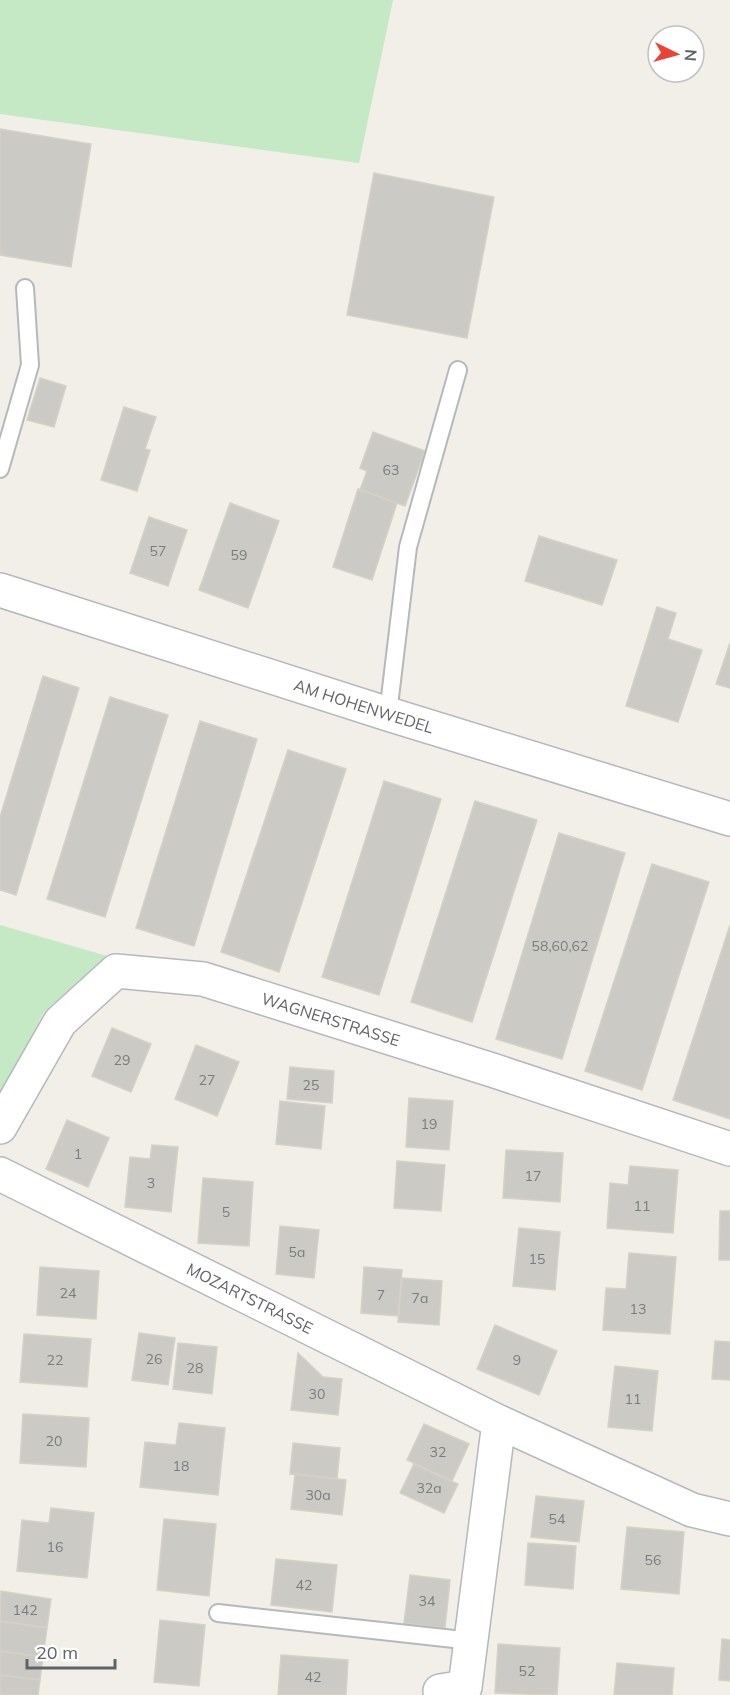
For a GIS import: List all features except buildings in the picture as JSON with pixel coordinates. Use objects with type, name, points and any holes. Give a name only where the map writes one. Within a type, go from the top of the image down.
[{"type":"street","name":"AM HOHENWEDEL","points":[[0,590],[388,714],[730,819]]},
{"type":"street","name":"WAGNERSTRASSE","points":[[0,1127],[60,1022],[116,971],[203,979],[492,1070],[730,1149]]},
{"type":"street","name":"MOZARTSTRASSE","points":[[0,1174],[499,1422],[692,1510],[730,1518]]},
{"type":"street","points":[[440,1691],[465,1687],[499,1422]]},
{"type":"lane","points":[[0,469],[30,365],[25,288]]},
{"type":"lane","points":[[388,714],[408,547],[458,370]]},
{"type":"lane","points":[[218,1612],[472,1641]]},
{"type":"green space","points":[[0,0],[393,0],[359,163],[0,114]]},
{"type":"green space","points":[[0,925],[107,956],[44,1012],[0,1098]]}]
